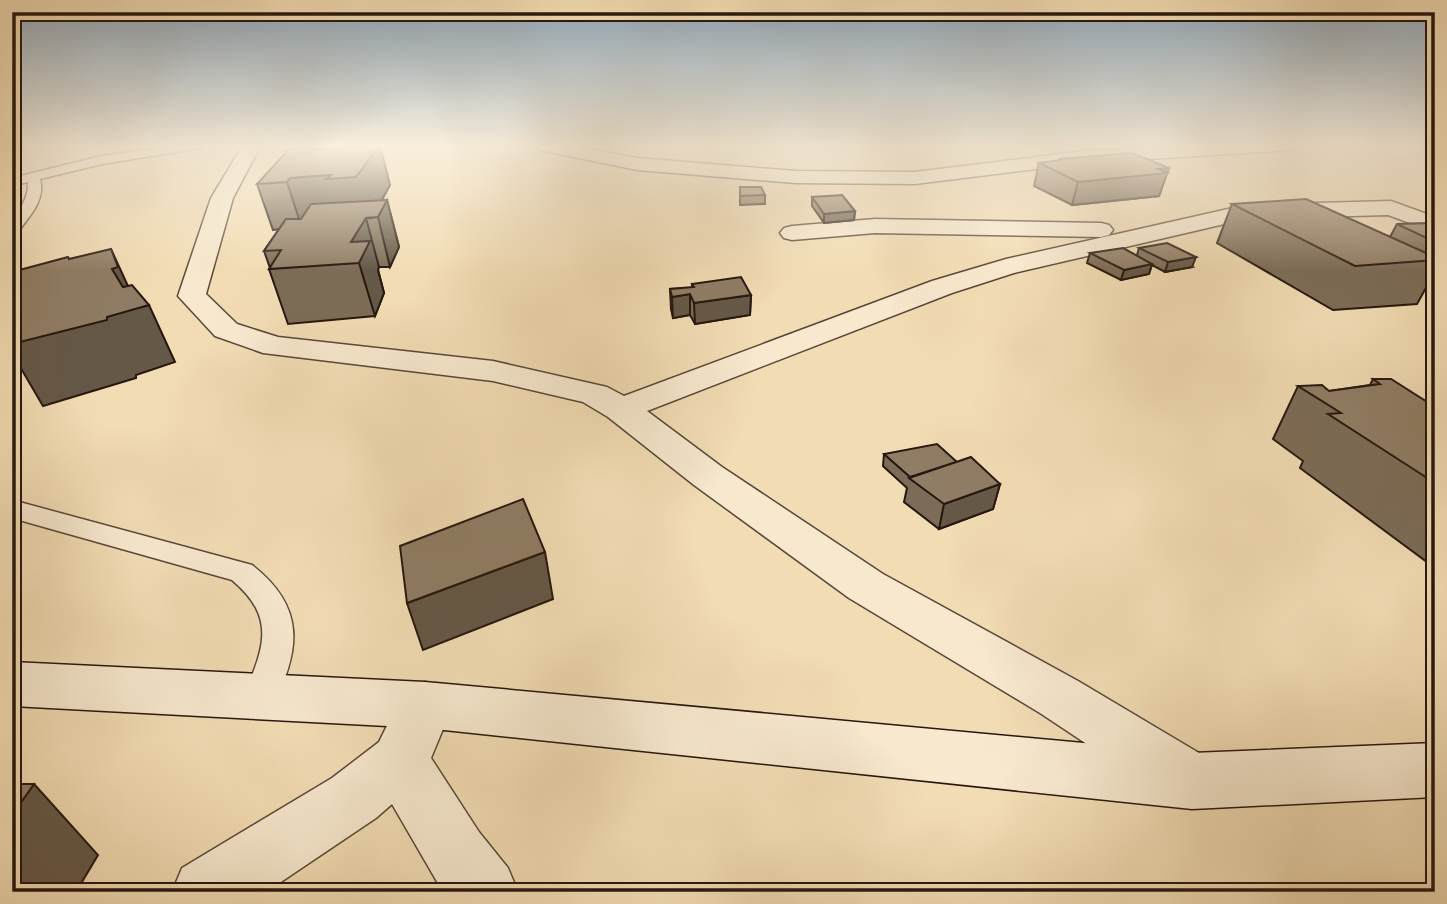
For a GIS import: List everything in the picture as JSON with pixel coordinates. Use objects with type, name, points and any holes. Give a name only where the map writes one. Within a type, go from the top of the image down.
[{"type":"street","points":[[227,187],[208,236],[192,296],[226,330],[274,346],[492,372],[596,394],[621,409],[708,476],[866,586],[1059,696],[1192,781]]},
{"type":"street","points":[[621,409],[942,287],[1006,267],[1246,212],[1435,206]]},
{"type":"street","points":[[1391,208],[1435,225]]},
{"type":"street","points":[[792,233],[875,226],[939,225],[1072,231],[1121,229],[1159,233]]},
{"type":"street","points":[[12,684],[425,705],[1192,781],[1435,770]]},
{"type":"street","points":[[206,892],[355,798],[400,761],[425,705]]},
{"type":"street","points":[[400,761],[456,855],[484,892]]},
{"type":"lane","points":[[12,230],[36,195],[36,187]]},
{"type":"lane","points":[[12,509],[242,572],[257,582],[269,596],[276,612],[279,637],[274,665],[260,697]]},
{"type":"building","points":[[740,187],[761,187],[765,195],[740,196]]},
{"type":"building","points":[[842,195],[855,211],[824,214],[812,197]]},
{"type":"building","points":[[1306,199],[1435,257],[1435,260],[1355,266],[1232,204]]},
{"type":"building","points":[[387,200],[378,217],[366,218],[351,242],[370,241],[359,263],[269,269],[281,250],[264,251],[286,219],[301,219],[311,204]]},
{"type":"building","points":[[1435,223],[1435,242],[1397,224]]},
{"type":"building","points":[[1167,243],[1196,257],[1168,262],[1139,248]]},
{"type":"building","points":[[1123,248],[1152,264],[1124,270],[1090,253]]},
{"type":"building","points":[[111,249],[118,267],[112,269],[123,287],[132,285],[149,305],[107,317],[107,320],[12,344],[12,272]]},
{"type":"building","points":[[741,277],[751,295],[694,303],[690,294],[672,297],[670,289],[694,287],[692,284]]},
{"type":"building","points":[[1373,379],[1391,379],[1429,403],[1435,403],[1435,483],[1328,414],[1341,413],[1298,386],[1322,385],[1329,391],[1380,384]]},
{"type":"building","points":[[937,444],[957,462],[910,477],[884,454]]},
{"type":"building","points":[[971,457],[1000,484],[944,504],[909,478]]},
{"type":"building","points":[[523,499],[545,552],[407,603],[400,546]]},
{"type":"building","points":[[12,784],[34,784],[12,815]]}]
